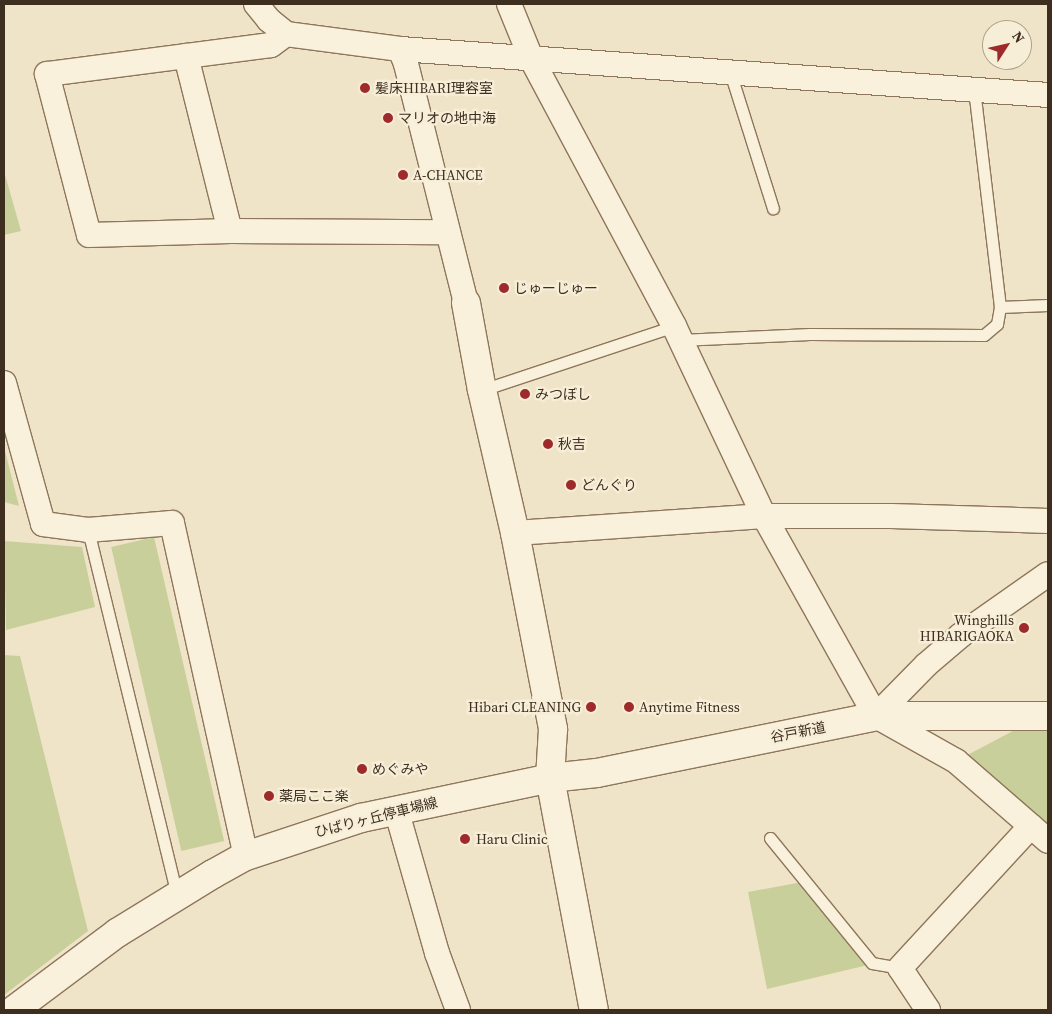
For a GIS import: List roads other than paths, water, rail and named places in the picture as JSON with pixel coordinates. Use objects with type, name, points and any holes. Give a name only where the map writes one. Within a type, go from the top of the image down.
[{"type":"main road","points":[[466,303],[482,390],[515,533],[553,729],[550,778],[594,1010]]},
{"type":"main road","name":"谷戸新道","points":[[550,778],[597,772],[876,716],[1048,716]]},
{"type":"main road","name":"ひばりヶ丘停車場線","points":[[26,1006],[117,932],[178,894],[246,856],[326,829],[396,809],[550,778]]},
{"type":"street","points":[[256,4],[269,20],[286,34],[400,49],[1048,95]]},
{"type":"street","points":[[509,4],[531,58],[677,333],[764,516],[876,716],[956,761],[1040,834],[900,968],[928,1010]]},
{"type":"street","points":[[286,34],[271,45],[47,74],[89,235],[230,231],[447,232]]},
{"type":"street","points":[[400,49],[406,64],[466,303]]},
{"type":"street","points":[[186,56],[230,231]]},
{"type":"street","points":[[4,383],[43,524],[88,530],[172,523],[246,856]]},
{"type":"street","points":[[515,533],[764,516],[891,516],[1048,521]]},
{"type":"street","points":[[876,716],[926,665],[961,635],[1048,574]]},
{"type":"street","points":[[396,809],[437,953],[458,1010]]},
{"type":"lane","points":[[730,72],[773,208]]},
{"type":"lane","points":[[482,390],[677,333],[984,336],[998,324],[1000,307],[974,90]]},
{"type":"lane","points":[[1000,307],[1048,305]]},
{"type":"lane","points":[[88,530],[178,894]]},
{"type":"lane","points":[[770,838],[872,963],[900,968]]},
{"type":"place","name":"髪床HIBARI理容室","points":[[365,88]]},
{"type":"place","name":"マリオの地中海","points":[[388,118]]},
{"type":"place","name":"A-CHANCE","points":[[403,175]]},
{"type":"place","name":"じゅーじゅー","points":[[504,288]]},
{"type":"place","name":"みつぼし","points":[[525,394]]},
{"type":"place","name":"秋吉","points":[[548,444]]},
{"type":"place","name":"どんぐり","points":[[571,485]]},
{"type":"place","name":"Winghills HIBARIGAOKA","points":[[1024,628]]},
{"type":"place","name":"Hibari CLEANING","points":[[591,707]]},
{"type":"place","name":"Anytime Fitness","points":[[629,707]]},
{"type":"place","name":"めぐみや","points":[[362,769]]},
{"type":"place","name":"薬局ここ楽","points":[[269,796]]},
{"type":"place","name":"Haru Clinic","points":[[465,839]]}]
